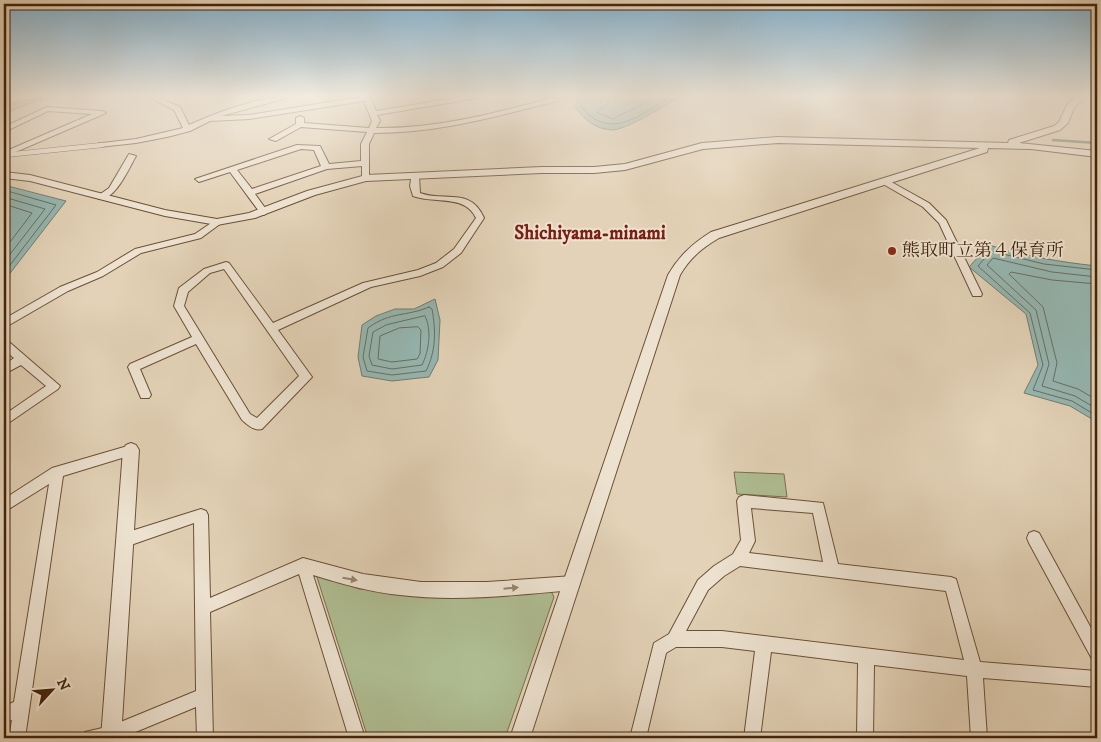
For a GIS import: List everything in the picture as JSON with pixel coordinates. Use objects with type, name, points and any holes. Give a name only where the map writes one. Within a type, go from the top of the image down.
[{"type":"street","points":[[4,155],[61,131]]},
{"type":"street","points":[[102,145],[136,141],[180,131]]},
{"type":"street","points":[[273,139],[289,131]]},
{"type":"street","points":[[366,178],[364,162],[365,144],[371,131]]},
{"type":"street","points":[[520,738],[674,275],[683,258],[692,248],[715,235],[1048,131]]},
{"type":"street","points":[[4,174],[30,178],[165,213],[217,222],[236,220],[264,212],[311,193],[366,178],[594,170],[625,167],[702,146],[778,140],[1031,146],[1097,154]]},
{"type":"street","points":[[199,179],[300,146],[317,148],[326,167]]},
{"type":"street","points":[[102,197],[112,190],[132,156]]},
{"type":"street","points":[[249,193],[326,167],[364,162]]},
{"type":"street","points":[[232,168],[264,212]]},
{"type":"street","points":[[273,328],[367,285],[382,280],[409,276],[432,268],[450,258],[480,218],[479,213],[468,204],[456,198],[424,198],[416,194],[414,186],[415,175]]},
{"type":"street","points":[[886,182],[935,212],[943,222],[977,294]]},
{"type":"street","points":[[4,324],[64,288],[100,274],[138,251],[198,236],[217,222]]},
{"type":"street","points":[[226,265],[273,328],[306,377],[258,425],[246,417],[199,338],[179,306],[183,290],[208,271],[226,265]]},
{"type":"street","points":[[145,395],[134,368],[199,338]]},
{"type":"street","points":[[4,344],[54,386],[4,421]]},
{"type":"street","points":[[4,370],[21,359]]},
{"type":"street","points":[[4,506],[57,472],[131,450],[111,736]]},
{"type":"street","points":[[17,738],[57,472]]},
{"type":"street","points":[[638,738],[659,648],[674,639],[703,585],[719,571],[738,559],[748,541],[744,501],[818,507],[832,570]]},
{"type":"street","points":[[124,540],[201,515],[205,738]]},
{"type":"street","points":[[1034,538],[1097,654]]},
{"type":"street","points":[[738,559],[951,584],[974,669],[978,738]]},
{"type":"street","points":[[203,608],[303,565],[339,577],[400,588],[484,590],[573,583]]},
{"type":"street","points":[[303,565],[357,738]]},
{"type":"street","points":[[674,639],[722,640],[974,669],[1097,679]]},
{"type":"street","points":[[752,738],[764,644]]},
{"type":"street","points":[[865,738],[866,656]]},
{"type":"street","points":[[91,738],[111,736],[204,696]]},
{"type":"street","points":[[4,714],[21,708]]},
{"type":"lane","points":[[4,155],[102,145]]},
{"type":"green space","points":[[734,472],[784,474],[787,497],[737,494]]},
{"type":"green space","points":[[316,574],[359,589],[390,592],[551,591],[554,597],[505,738],[368,738]]},
{"type":"water","points":[[4,185],[66,201],[4,281]]},
{"type":"water","points":[[989,245],[1042,258],[1097,266],[1097,422],[1070,406],[1024,393],[1038,365],[1026,314],[969,267]]},
{"type":"water","points":[[435,299],[440,320],[438,360],[429,377],[392,381],[362,376],[358,357],[362,325],[376,316],[395,309],[414,309]]},
{"type":"waterway","points":[[1053,140],[1097,143]]},
{"type":"place","name":"熊取町立第４保育所","points":[[892,251]]},
{"type":"district","name":"Shichiyama-minami","points":[[590,233]]}]
